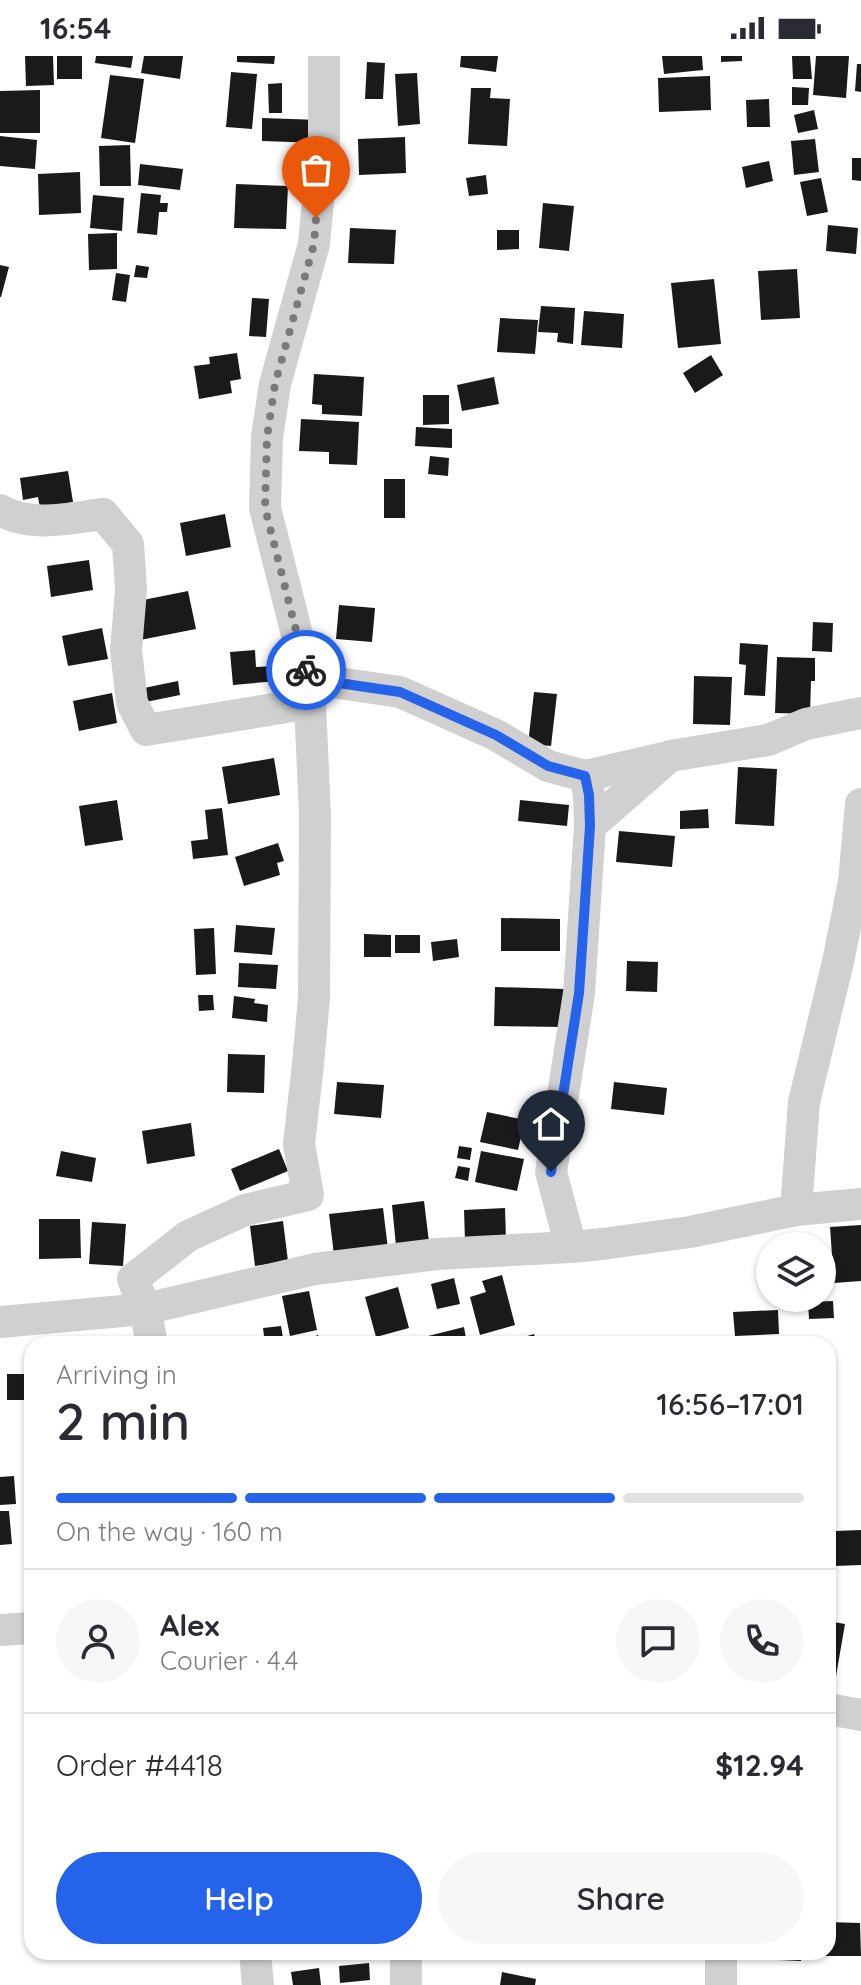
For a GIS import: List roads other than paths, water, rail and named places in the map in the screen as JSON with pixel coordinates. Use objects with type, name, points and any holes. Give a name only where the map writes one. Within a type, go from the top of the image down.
[{"type":"street","points":[[150,1336],[145,1309],[133,1279],[188,1236],[245,1210],[308,1195],[299,1144],[314,998],[315,815],[310,692],[265,508],[267,437],[275,384],[314,244],[324,138],[324,56]]},
{"type":"street","points":[[0,510],[12,517],[36,521],[103,514],[128,544],[131,590],[126,650],[132,703],[146,730],[310,692],[318,680],[400,692],[496,735],[548,766],[585,776],[670,756],[768,740],[806,724],[861,713]]},
{"type":"street","points":[[590,826],[670,756]]},
{"type":"street","points":[[571,1247],[551,1172],[579,993],[590,826],[585,776]]},
{"type":"street","points":[[796,1210],[804,1102],[841,949],[854,881],[861,804]]},
{"type":"street","points":[[0,1322],[145,1309],[315,1269],[438,1254],[571,1247],[690,1232],[796,1210],[861,1204]]},
{"type":"street","points":[[0,1630],[24,1628]]},
{"type":"street","points":[[836,1710],[861,1715]]},
{"type":"street","points":[[256,1960],[258,1985]]},
{"type":"street","points":[[406,1960],[406,1985]]},
{"type":"street","points":[[721,1960],[721,1985]]}]
